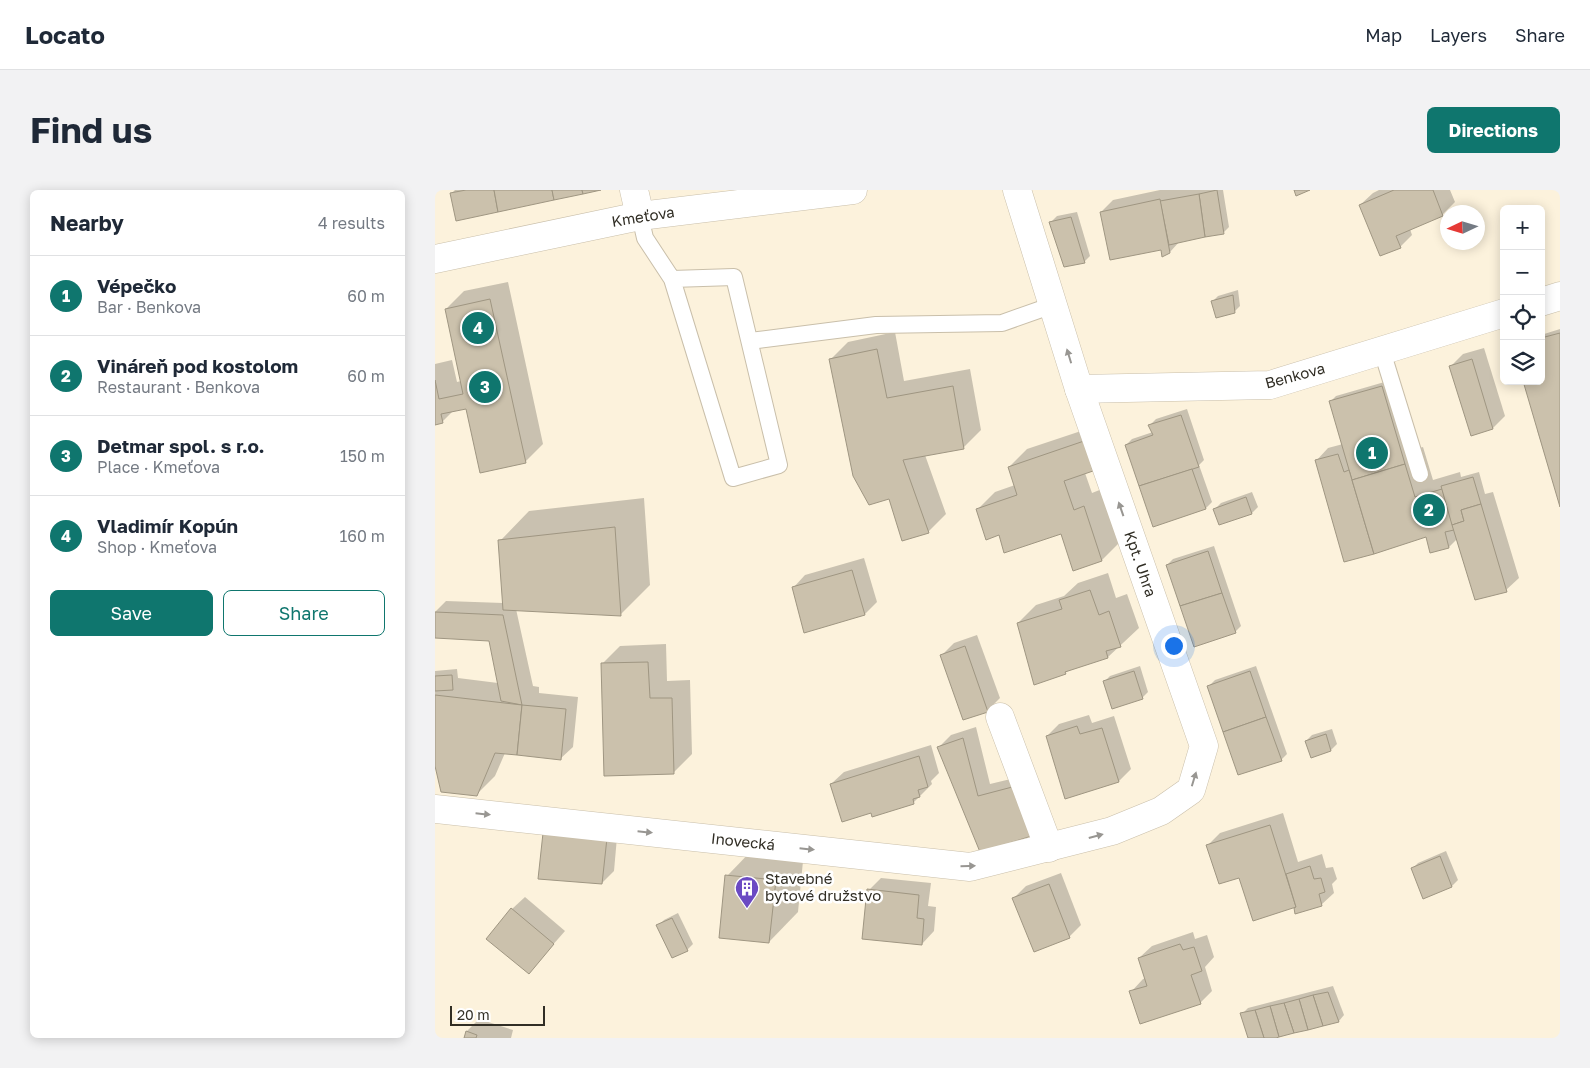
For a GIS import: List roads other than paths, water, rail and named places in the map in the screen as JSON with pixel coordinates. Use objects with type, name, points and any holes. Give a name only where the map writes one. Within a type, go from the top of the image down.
[{"type":"street","points":[[634,190],[639,216]]},
{"type":"street","name":"Kmeťova","points":[[435,259],[639,216],[853,190]]},
{"type":"street","name":"Kpt. Uhra","points":[[1017,190],[1079,389],[1204,746],[1191,790],[1161,811],[1112,831],[1049,848]]},
{"type":"street","points":[[1545,301],[1560,296]]},
{"type":"street","name":"Benkova","points":[[1079,389],[1270,386],[1500,314]]},
{"type":"street","points":[[1000,718],[1049,848]]},
{"type":"street","name":"Inovecká","points":[[435,809],[970,867],[1049,848]]},
{"type":"lane","points":[[639,216],[645,238],[671,279],[733,478],[779,465],[734,277],[671,279]]},
{"type":"lane","points":[[749,340],[876,325],[1002,322],[1053,305]]},
{"type":"lane","points":[[1382,351],[1420,474]]},
{"type":"place","name":"Vladimír Kopún","points":[[478,328]]},
{"type":"place","name":"Detmar spol. s r.o.","points":[[485,387]]},
{"type":"place","name":"Vépečko","points":[[1372,453]]},
{"type":"place","name":"Vináreň pod kostolom","points":[[1429,510]]},
{"type":"place","name":"Stavebné bytové družstvo","points":[[747,909]]}]
